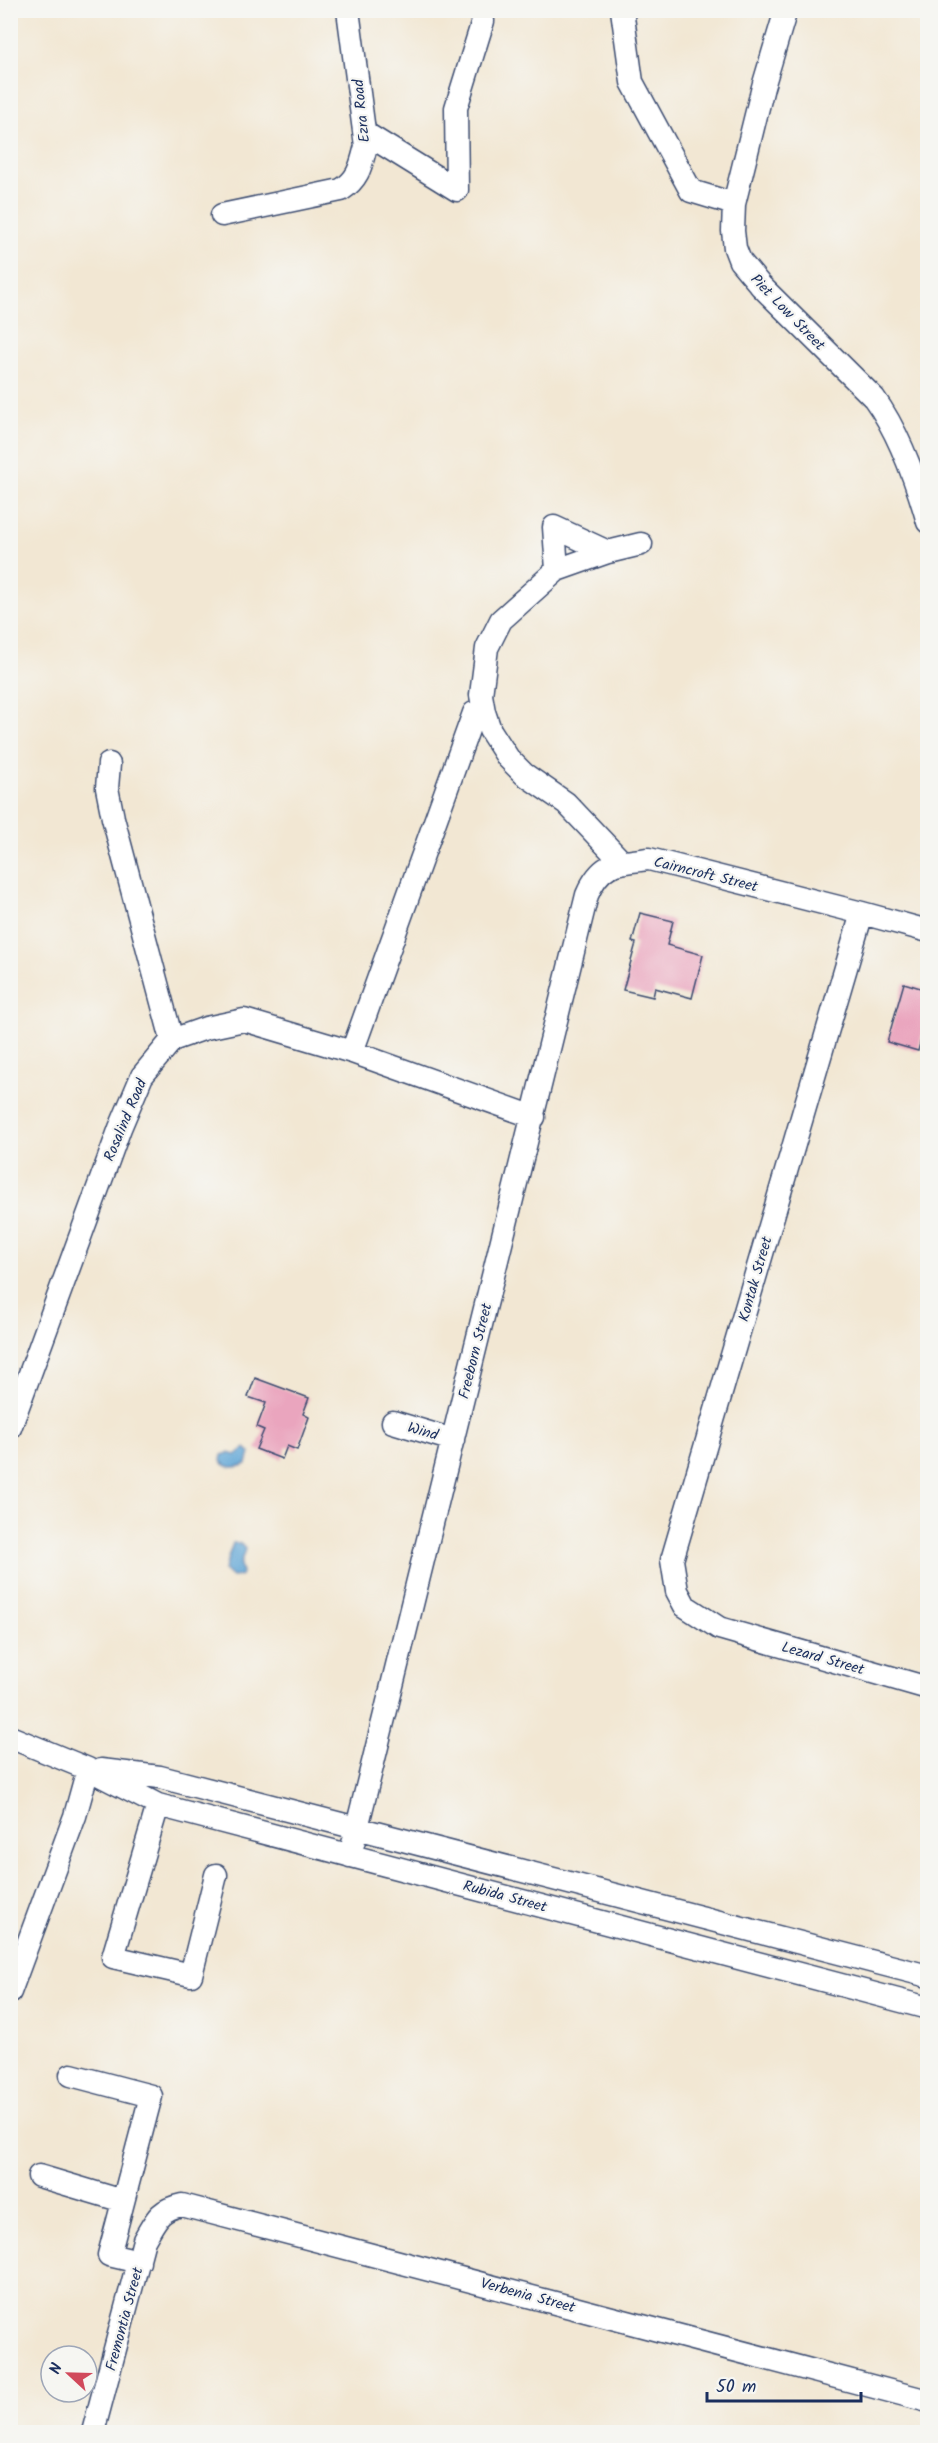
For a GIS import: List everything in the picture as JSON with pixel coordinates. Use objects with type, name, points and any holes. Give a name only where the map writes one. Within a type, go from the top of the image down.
[{"type":"street","name":"Ezra Road","points":[[222,215],[341,190],[353,183],[361,168],[366,146],[348,10]]},
{"type":"street","points":[[365,134],[457,190],[456,108],[483,21],[481,10]]},
{"type":"street","points":[[622,10],[632,82],[691,191],[734,204]]},
{"type":"street","name":"Piet Low Street","points":[[786,10],[763,87],[734,204],[733,231],[740,261],[761,286],[874,398],[887,417],[924,495],[927,522]]},
{"type":"street","points":[[557,570],[554,527],[608,552]]},
{"type":"street","points":[[622,862],[566,803],[524,774],[508,758],[490,730],[481,695],[487,648],[501,620],[557,570],[608,552],[641,544]]},
{"type":"street","points":[[352,1052],[474,713]]},
{"type":"street","points":[[109,764],[107,788],[113,818],[172,1040],[244,1020],[352,1052],[534,1117]]},
{"type":"street","name":"Cairncroft Street","points":[[622,862],[649,859],[862,913],[927,932]]},
{"type":"street","name":"Freeborn Street","points":[[350,1856],[587,895],[594,878],[607,867],[622,862]]},
{"type":"street","name":"Kontak Street","points":[[719,1628],[686,1606],[677,1591],[672,1560],[862,913]]},
{"type":"street","name":"Rosalind Road","points":[[10,1428],[120,1128],[142,1076],[172,1040]]},
{"type":"street","name":"Wind","points":[[393,1422],[453,1440]]},
{"type":"street","name":"Lezard Street","points":[[719,1628],[927,1688]]},
{"type":"street","name":"Rubida Street","points":[[10,1737],[88,1769],[158,1805],[927,2008]]},
{"type":"street","points":[[10,1992],[20,1934],[75,1816],[88,1769]]},
{"type":"street","name":"Rubida Street","points":[[88,1769],[160,1777],[927,1976]]},
{"type":"street","points":[[158,1805],[113,1957],[190,1975],[216,1875]]},
{"type":"street","points":[[70,2075],[151,2096],[109,2254],[139,2262]]},
{"type":"street","points":[[39,2176],[123,2201]]},
{"type":"street","name":"Verbenia Street","points":[[144,2240],[161,2212],[182,2205],[927,2401]]},
{"type":"street","name":"Fremontia Street","points":[[93,2433],[144,2240]]},
{"type":"water","points":[[245,1448],[250,1453],[247,1464],[233,1467],[221,1461],[222,1455],[228,1453],[236,1455]]},
{"type":"water","points":[[233,1543],[240,1543],[245,1549],[240,1565],[241,1576],[232,1577],[224,1570]]},
{"type":"building","points":[[640,913],[673,921],[667,945],[703,955],[692,998],[655,988],[653,997],[623,990],[636,943],[632,942]]},
{"type":"building","points":[[904,983],[927,990],[927,1017],[918,1051],[887,1042]]},
{"type":"building","points":[[255,1378],[309,1398],[303,1414],[309,1417],[297,1450],[287,1446],[282,1459],[256,1449],[264,1430],[257,1427],[266,1403],[248,1397]]}]
